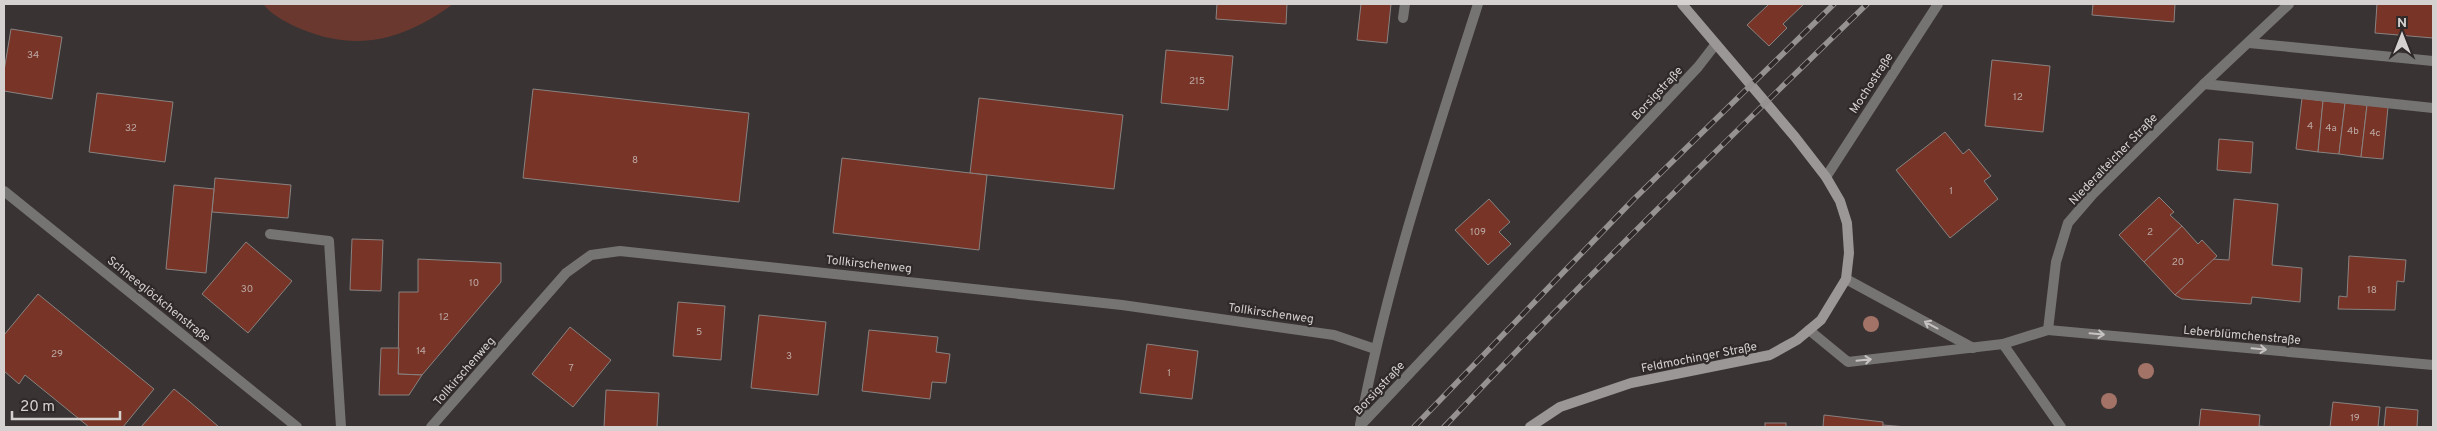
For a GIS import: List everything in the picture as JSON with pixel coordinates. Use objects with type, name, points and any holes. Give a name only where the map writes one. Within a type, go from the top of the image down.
[{"type":"main road","name":"Feldmochinger Straße","points":[[1530,427],[1560,406],[1631,383],[1770,355],[1797,340],[1821,320],[1846,280],[1849,253],[1847,223],[1840,201],[1826,177],[1795,137],[1682,4]]},
{"type":"street","points":[[1403,18],[1405,4]]},
{"type":"street","name":"Borsigstraße","points":[[1478,4],[1399,258],[1375,349],[1360,426],[1698,67],[1715,45]]},
{"type":"street","name":"Mochostraße","points":[[1826,177],[1938,4]]},
{"type":"street","name":"Niederalteicher Straße","points":[[2048,330],[2056,262],[2068,223],[2094,194],[2204,84],[2289,4]]},
{"type":"street","points":[[2249,43],[2433,61]]},
{"type":"street","points":[[2204,84],[2433,108]]},
{"type":"street","name":"Schneeglöckchenstraße","points":[[4,191],[297,427]]},
{"type":"street","points":[[270,234],[329,241],[340,427]]},
{"type":"street","name":"Tollkirschenweg","points":[[431,427],[566,273],[591,255],[620,252],[1122,305],[1334,335],[1375,349]]},
{"type":"street","points":[[1846,280],[1974,348]]},
{"type":"street","points":[[1809,330],[1848,362],[2002,344],[2048,330]]},
{"type":"street","name":"Leberblümchenstraße","points":[[2048,330],[2433,364]]},
{"type":"street","points":[[2002,344],[2061,427]]},
{"type":"shaded area","points":[[263,4],[453,4],[417,26],[399,34],[381,39],[362,41],[342,40],[301,29],[280,19]]},
{"type":"building","points":[[1217,4],[1287,4],[1286,24],[1216,19]]},
{"type":"building","points":[[1361,4],[1391,4],[1387,43],[1357,40]]},
{"type":"building","points":[[1769,4],[1804,4],[1783,24],[1787,28],[1769,46],[1747,25]]},
{"type":"building","points":[[2093,4],[2175,4],[2174,22],[2092,15]]},
{"type":"building","points":[[2377,4],[2433,4],[2433,38],[2375,33]]},
{"type":"building","points":[[11,29],[62,37],[52,99],[4,91],[4,71]]},
{"type":"building","points":[[1166,50],[1233,56],[1228,110],[1161,103]]},
{"type":"building","points":[[1992,60],[2050,66],[2043,132],[1985,126]]},
{"type":"building","points":[[533,89],[749,113],[739,202],[523,178]]},
{"type":"building","points":[[97,93],[173,102],[165,162],[89,152]]},
{"type":"building","points":[[979,98],[1123,115],[1114,189],[970,173]]},
{"type":"building","points":[[2302,98],[2323,101],[2318,152],[2296,149]]},
{"type":"building","points":[[2323,101],[2345,103],[2339,154],[2318,152]]},
{"type":"building","points":[[2345,103],[2367,105],[2361,157],[2339,154]]},
{"type":"building","points":[[2367,105],[2388,107],[2383,159],[2361,157]]},
{"type":"building","points":[[1945,132],[1963,154],[1969,149],[1991,176],[1984,181],[1998,199],[1950,238],[1896,170]]},
{"type":"building","points":[[2219,139],[2253,142],[2251,173],[2217,170]]},
{"type":"building","points":[[842,158],[987,175],[979,250],[833,233]]},
{"type":"building","points":[[215,178],[291,185],[288,218],[212,212]]},
{"type":"building","points":[[174,185],[214,189],[206,273],[166,269]]},
{"type":"building","points":[[2159,197],[2174,212],[2170,215],[2182,226],[2144,262],[2119,235]]},
{"type":"building","points":[[1489,199],[1510,222],[1499,232],[1511,244],[1488,265],[1455,230]]},
{"type":"building","points":[[2234,199],[2278,204],[2272,265],[2302,268],[2300,302],[2252,297],[2251,304],[2182,299],[2175,295],[2212,259],[2229,260]]},
{"type":"building","points":[[2182,226],[2198,244],[2202,240],[2217,256],[2175,295],[2144,262]]},
{"type":"building","points":[[352,239],[383,240],[381,291],[350,290]]},
{"type":"building","points":[[246,242],[292,281],[248,333],[202,294]]},
{"type":"building","points":[[2349,256],[2406,260],[2404,282],[2397,281],[2395,310],[2338,309],[2339,296],[2347,297]]},
{"type":"building","points":[[418,259],[501,263],[501,282],[422,375],[398,374],[399,292],[418,292]]},
{"type":"building","points":[[38,294],[154,389],[123,427],[89,427],[25,375],[19,384],[4,371],[4,335]]},
{"type":"building","points":[[678,302],[725,306],[721,360],[673,356]]},
{"type":"building","points":[[759,315],[826,322],[818,395],[751,388]]},
{"type":"building","points":[[570,327],[611,360],[573,407],[532,374]]},
{"type":"building","points":[[869,330],[938,337],[936,352],[950,354],[946,383],[932,382],[930,399],[862,391]]},
{"type":"building","points":[[1147,344],[1198,351],[1192,399],[1140,393]]},
{"type":"building","points":[[381,348],[399,348],[398,374],[422,375],[409,395],[379,395]]},
{"type":"building","points":[[174,389],[190,402],[219,427],[141,427]]},
{"type":"building","points":[[606,390],[659,393],[657,427],[604,427]]},
{"type":"building","points":[[2333,402],[2380,407],[2378,427],[2330,427]]},
{"type":"building","points":[[2386,407],[2418,410],[2417,427],[2384,427]]},
{"type":"building","points":[[2201,409],[2260,415],[2259,426],[2271,427],[2199,427]]},
{"type":"building","points":[[1824,415],[1883,422],[1883,427],[1823,427]]},
{"type":"building","points":[[1765,423],[1786,423],[1786,427],[1765,427]]},
{"type":"building","points":[[1883,425],[1907,427],[1883,427]]},
{"type":"railway","points":[[1414,427],[1634,199],[1834,4]]},
{"type":"railway","points":[[1444,427],[1600,266],[1867,4]]}]
